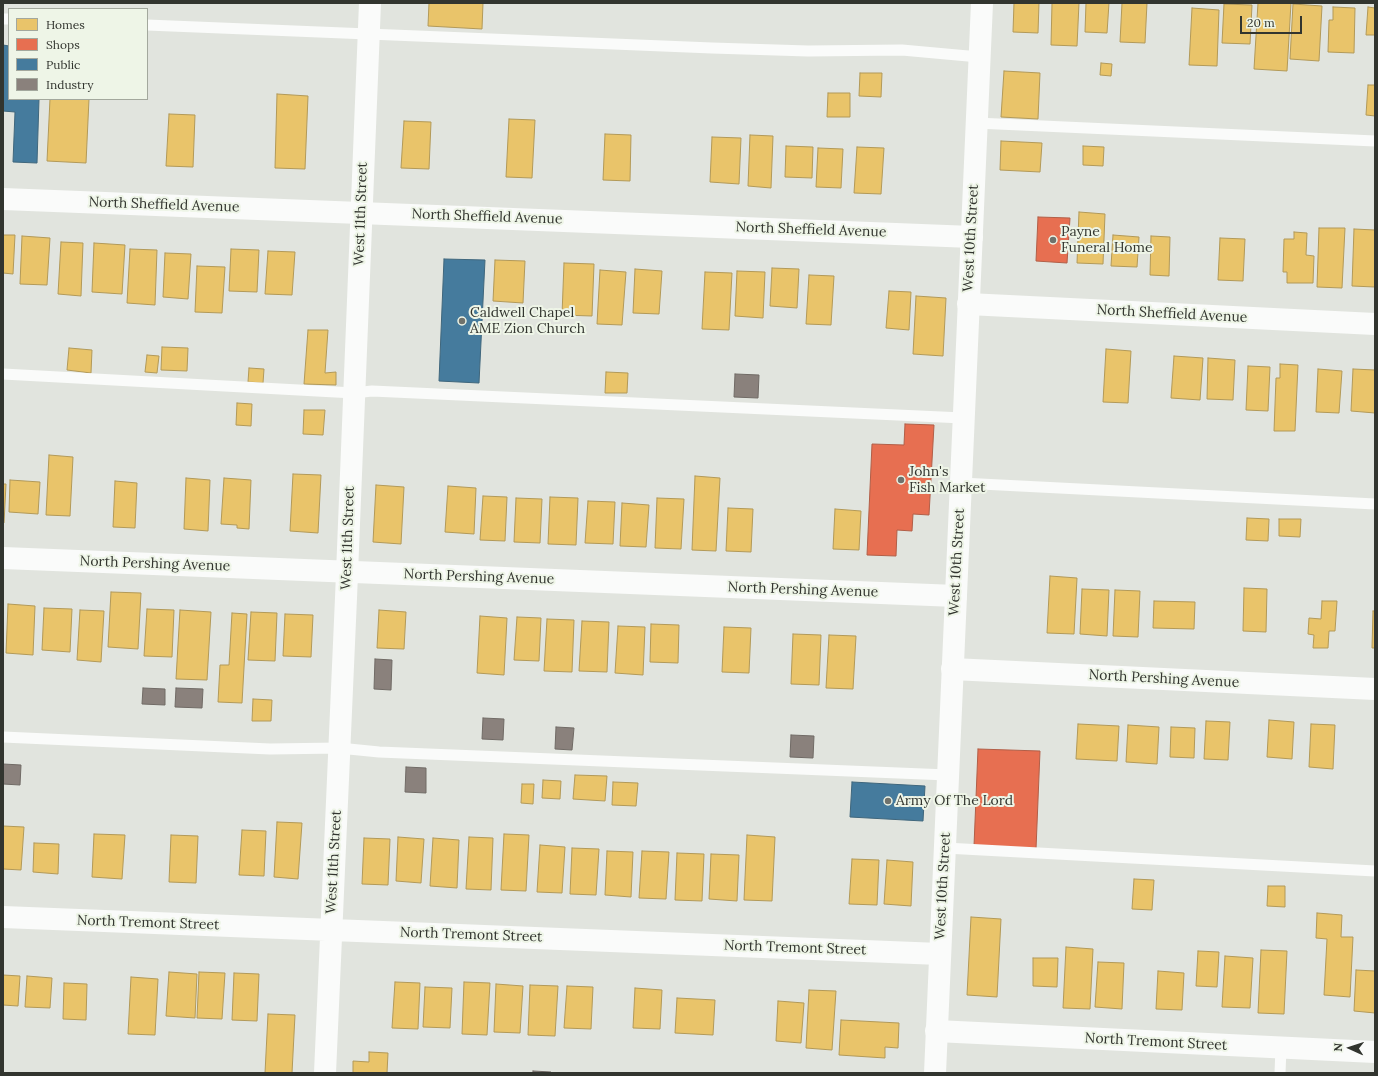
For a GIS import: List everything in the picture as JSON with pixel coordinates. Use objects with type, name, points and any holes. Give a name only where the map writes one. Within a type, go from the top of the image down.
[{"type":"street","name":"West 11th Street","points":[[325,1073],[370,3]]},
{"type":"street","name":"West 10th Street","points":[[935,1073],[982,3]]},
{"type":"street","name":"North Sheffield Avenue","points":[[3,199],[972,236]]},
{"type":"street","name":"North Sheffield Avenue","points":[[968,304],[1375,324]]},
{"type":"street","name":"North Pershing Avenue","points":[[3,558],[956,596]]},
{"type":"street","name":"North Pershing Avenue","points":[[952,669],[1375,689]]},
{"type":"street","name":"North Tremont Street","points":[[3,917],[940,954]]},
{"type":"street","name":"North Tremont Street","points":[[936,1031],[1375,1052]]},
{"type":"lane","points":[[148,24],[712,48],[808,51],[902,50],[979,57]]},
{"type":"lane","points":[[976,123],[1375,141]]},
{"type":"lane","points":[[3,374],[354,394],[384,392],[963,418]]},
{"type":"lane","points":[[961,483],[1375,504]]},
{"type":"lane","points":[[3,737],[270,749],[339,748],[379,752],[948,774]]},
{"type":"lane","points":[[945,848],[1375,871]]},
{"type":"lane","points":[[1280,1073],[1281,1048]]},
{"type":"building: Homes","points":[[429,3],[483,3],[482,29],[428,26]]},
{"type":"building: Homes","points":[[1014,3],[1039,3],[1038,33],[1013,32]]},
{"type":"building: Homes","points":[[1052,3],[1079,3],[1077,46],[1051,45]]},
{"type":"building: Homes","points":[[1086,3],[1109,3],[1107,33],[1085,32]]},
{"type":"building: Homes","points":[[1122,3],[1147,3],[1145,43],[1120,42]]},
{"type":"building: Homes","points":[[1258,3],[1291,3],[1287,71],[1254,69]]},
{"type":"building: Homes","points":[[1224,4],[1252,5],[1250,44],[1222,43]]},
{"type":"building: Homes","points":[[1293,4],[1322,6],[1319,61],[1290,59]]},
{"type":"building: Homes","points":[[1333,7],[1355,8],[1354,53],[1328,52],[1329,20],[1333,20]]},
{"type":"building: Homes","points":[[1368,7],[1375,8],[1375,35],[1366,35]]},
{"type":"building: Homes","points":[[1192,8],[1219,10],[1217,66],[1189,65]]},
{"type":"building: Homes","points":[[1101,63],[1112,64],[1111,76],[1100,75]]},
{"type":"building: Homes","points":[[1004,71],[1040,73],[1038,119],[1001,117]]},
{"type":"building: Homes","points":[[860,73],[882,73],[881,97],[859,96]]},
{"type":"building: Homes","points":[[1368,85],[1375,85],[1375,116],[1366,115]]},
{"type":"building: Homes","points":[[828,93],[850,93],[850,117],[827,117]]},
{"type":"building: Homes","points":[[277,94],[308,96],[305,169],[275,168]]},
{"type":"building: Homes","points":[[50,100],[89,100],[86,163],[47,161]]},
{"type":"building: Homes","points":[[169,114],[195,115],[193,167],[166,166]]},
{"type":"building: Homes","points":[[509,119],[535,120],[532,178],[506,177]]},
{"type":"building: Homes","points":[[404,121],[431,122],[429,169],[401,168]]},
{"type":"building: Homes","points":[[605,134],[631,135],[630,181],[603,180]]},
{"type":"building: Homes","points":[[750,135],[773,136],[771,188],[748,186]]},
{"type":"building: Homes","points":[[712,137],[741,138],[739,184],[710,182]]},
{"type":"building: Homes","points":[[1001,141],[1042,143],[1040,172],[1000,170]]},
{"type":"building: Homes","points":[[786,146],[813,147],[812,178],[785,177]]},
{"type":"building: Homes","points":[[1083,146],[1104,147],[1103,166],[1083,165]]},
{"type":"building: Homes","points":[[857,147],[884,148],[881,194],[854,193]]},
{"type":"building: Homes","points":[[818,148],[843,149],[841,188],[816,187]]},
{"type":"building: Homes","points":[[1079,212],[1105,214],[1103,264],[1077,263]]},
{"type":"building: Homes","points":[[1319,228],[1345,228],[1342,288],[1317,287]]},
{"type":"building: Homes","points":[[1354,229],[1375,230],[1375,287],[1352,286]]},
{"type":"building: Homes","points":[[1294,232],[1307,233],[1306,255],[1314,256],[1313,283],[1287,283],[1287,272],[1283,272],[1284,239],[1294,239]]},
{"type":"building: Homes","points":[[3,235],[15,235],[13,274],[3,273]]},
{"type":"building: Homes","points":[[1113,235],[1139,237],[1137,267],[1111,266]]},
{"type":"building: Homes","points":[[22,236],[50,238],[47,285],[20,284]]},
{"type":"building: Homes","points":[[1151,236],[1170,237],[1169,276],[1150,275]]},
{"type":"building: Homes","points":[[1220,238],[1245,239],[1243,281],[1218,280]]},
{"type":"building: Homes","points":[[61,242],[83,243],[81,296],[58,294]]},
{"type":"building: Homes","points":[[94,243],[125,245],[122,294],[92,292]]},
{"type":"building: Homes","points":[[130,249],[157,250],[155,305],[127,303]]},
{"type":"building: Homes","points":[[231,249],[259,250],[257,292],[229,291]]},
{"type":"building: Homes","points":[[268,251],[295,252],[292,295],[265,294]]},
{"type":"building: Homes","points":[[165,253],[191,254],[188,299],[163,297]]},
{"type":"building: Homes","points":[[495,260],[525,261],[523,303],[493,301]]},
{"type":"building: Homes","points":[[564,263],[594,264],[592,316],[562,315]]},
{"type":"building: Homes","points":[[197,266],[225,267],[222,313],[195,312]]},
{"type":"building: Homes","points":[[772,268],[799,269],[797,308],[770,306]]},
{"type":"building: Homes","points":[[635,269],[662,271],[659,314],[633,313]]},
{"type":"building: Homes","points":[[600,270],[626,272],[622,325],[597,324]]},
{"type":"building: Homes","points":[[737,271],[765,272],[763,318],[735,316]]},
{"type":"building: Homes","points":[[705,272],[732,273],[729,330],[702,329]]},
{"type":"building: Homes","points":[[809,275],[834,276],[831,325],[806,324]]},
{"type":"building: Homes","points":[[889,291],[911,292],[909,330],[886,328]]},
{"type":"building: Homes","points":[[916,296],[946,298],[943,356],[913,354]]},
{"type":"building: Homes","points":[[308,330],[328,330],[325,373],[336,372],[336,385],[304,384]]},
{"type":"building: Homes","points":[[162,347],[188,348],[187,371],[161,370]]},
{"type":"building: Homes","points":[[69,348],[92,350],[91,373],[67,370]]},
{"type":"building: Homes","points":[[1106,349],[1131,351],[1128,403],[1103,402]]},
{"type":"building: Homes","points":[[147,355],[159,356],[157,373],[145,372]]},
{"type":"building: Homes","points":[[1174,356],[1203,358],[1200,400],[1171,398]]},
{"type":"building: Homes","points":[[1208,358],[1235,360],[1233,400],[1207,399]]},
{"type":"building: Homes","points":[[1280,364],[1298,365],[1295,431],[1274,431],[1276,378],[1280,378]]},
{"type":"building: Homes","points":[[1248,366],[1270,367],[1268,411],[1246,410]]},
{"type":"building: Homes","points":[[249,368],[264,369],[263,383],[248,382]]},
{"type":"building: Homes","points":[[1318,369],[1342,371],[1339,413],[1316,412]]},
{"type":"building: Homes","points":[[1353,369],[1375,370],[1375,413],[1351,411]]},
{"type":"building: Homes","points":[[606,372],[628,373],[627,393],[605,393]]},
{"type":"building: Homes","points":[[237,403],[252,404],[251,426],[236,425]]},
{"type":"building: Homes","points":[[304,410],[325,410],[323,435],[303,434]]},
{"type":"building: Homes","points":[[49,455],[73,457],[70,516],[46,515]]},
{"type":"building: Homes","points":[[293,474],[321,475],[318,533],[290,531]]},
{"type":"building: Homes","points":[[695,476],[720,478],[716,551],[692,550]]},
{"type":"building: Homes","points":[[186,478],[210,480],[208,531],[184,529]]},
{"type":"building: Homes","points":[[224,478],[251,480],[249,529],[237,528],[237,525],[221,524]]},
{"type":"building: Homes","points":[[10,480],[40,482],[38,514],[9,512]]},
{"type":"building: Homes","points":[[115,481],[137,483],[135,528],[113,527]]},
{"type":"building: Homes","points":[[3,484],[6,484],[4,523],[3,523]]},
{"type":"building: Homes","points":[[376,485],[404,487],[401,544],[373,542]]},
{"type":"building: Homes","points":[[448,486],[476,488],[474,534],[445,532]]},
{"type":"building: Homes","points":[[483,496],[507,497],[505,541],[480,540]]},
{"type":"building: Homes","points":[[550,497],[578,498],[576,545],[548,544]]},
{"type":"building: Homes","points":[[516,498],[542,499],[540,543],[514,542]]},
{"type":"building: Homes","points":[[657,498],[684,499],[681,549],[655,548]]},
{"type":"building: Homes","points":[[588,501],[615,502],[613,544],[585,543]]},
{"type":"building: Homes","points":[[622,503],[649,505],[646,547],[620,546]]},
{"type":"building: Homes","points":[[728,508],[753,509],[751,552],[726,551]]},
{"type":"building: Homes","points":[[835,509],[861,511],[859,550],[833,549]]},
{"type":"building: Homes","points":[[1247,518],[1269,519],[1268,541],[1246,540]]},
{"type":"building: Homes","points":[[1279,519],[1301,519],[1300,537],[1279,536]]},
{"type":"building: Homes","points":[[1050,576],[1077,578],[1074,634],[1047,633]]},
{"type":"building: Homes","points":[[1244,588],[1267,589],[1266,632],[1243,631]]},
{"type":"building: Homes","points":[[1082,589],[1109,590],[1107,636],[1080,634]]},
{"type":"building: Homes","points":[[1115,590],[1140,591],[1138,637],[1113,636]]},
{"type":"building: Homes","points":[[111,592],[141,593],[138,649],[108,647]]},
{"type":"building: Homes","points":[[1154,601],[1195,602],[1194,629],[1153,628]]},
{"type":"building: Homes","points":[[1322,601],[1337,601],[1335,631],[1329,631],[1328,648],[1313,648],[1314,635],[1308,634],[1309,618],[1321,619]]},
{"type":"building: Homes","points":[[8,604],[35,606],[33,655],[6,653]]},
{"type":"building: Homes","points":[[44,608],[72,609],[70,652],[42,650]]},
{"type":"building: Homes","points":[[147,609],[174,610],[172,657],[144,656]]},
{"type":"building: Homes","points":[[80,610],[104,611],[101,662],[77,660]]},
{"type":"building: Homes","points":[[180,610],[211,612],[207,680],[176,679]]},
{"type":"building: Homes","points":[[379,610],[406,612],[404,649],[377,648]]},
{"type":"building: Homes","points":[[1373,611],[1375,611],[1375,648],[1372,648]]},
{"type":"building: Homes","points":[[251,612],[277,613],[275,661],[248,660]]},
{"type":"building: Homes","points":[[232,613],[247,614],[242,703],[218,702],[220,665],[229,665]]},
{"type":"building: Homes","points":[[285,614],[313,615],[311,657],[283,656]]},
{"type":"building: Homes","points":[[480,616],[507,618],[504,675],[477,673]]},
{"type":"building: Homes","points":[[517,617],[541,618],[539,661],[514,660]]},
{"type":"building: Homes","points":[[547,619],[574,620],[572,672],[544,671]]},
{"type":"building: Homes","points":[[582,621],[609,622],[607,672],[579,671]]},
{"type":"building: Homes","points":[[651,624],[679,625],[678,663],[650,662]]},
{"type":"building: Homes","points":[[618,626],[645,627],[643,675],[615,673]]},
{"type":"building: Homes","points":[[724,627],[751,628],[749,673],[722,672]]},
{"type":"building: Homes","points":[[793,634],[821,635],[819,685],[791,684]]},
{"type":"building: Homes","points":[[829,635],[856,636],[853,689],[826,688]]},
{"type":"building: Homes","points":[[253,699],[272,700],[271,721],[252,721]]},
{"type":"building: Homes","points":[[1269,720],[1294,722],[1292,759],[1267,757]]},
{"type":"building: Homes","points":[[1206,721],[1230,722],[1228,760],[1204,759]]},
{"type":"building: Homes","points":[[1078,724],[1119,726],[1117,761],[1076,759]]},
{"type":"building: Homes","points":[[1311,724],[1335,725],[1333,769],[1309,767]]},
{"type":"building: Homes","points":[[1128,725],[1159,727],[1157,764],[1126,762]]},
{"type":"building: Homes","points":[[1171,727],[1195,728],[1194,758],[1170,757]]},
{"type":"building: Homes","points":[[575,775],[607,776],[605,801],[573,799]]},
{"type":"building: Homes","points":[[543,780],[561,781],[560,799],[542,798]]},
{"type":"building: Homes","points":[[613,782],[638,783],[636,806],[612,805]]},
{"type":"building: Homes","points":[[522,784],[534,784],[533,804],[521,803]]},
{"type":"building: Homes","points":[[277,822],[302,823],[298,879],[274,877]]},
{"type":"building: Homes","points":[[3,826],[24,827],[21,870],[3,869]]},
{"type":"building: Homes","points":[[242,830],[266,831],[264,876],[239,875]]},
{"type":"building: Homes","points":[[94,834],[125,835],[122,879],[92,877]]},
{"type":"building: Homes","points":[[504,834],[529,835],[526,891],[501,890]]},
{"type":"building: Homes","points":[[171,835],[198,836],[196,883],[169,882]]},
{"type":"building: Homes","points":[[747,835],[775,837],[772,901],[744,900]]},
{"type":"building: Homes","points":[[398,837],[424,839],[421,883],[396,881]]},
{"type":"building: Homes","points":[[469,837],[493,838],[491,890],[466,889]]},
{"type":"building: Homes","points":[[364,838],[390,839],[388,885],[362,884]]},
{"type":"building: Homes","points":[[433,838],[459,840],[457,888],[430,886]]},
{"type":"building: Homes","points":[[34,843],[59,844],[58,874],[33,872]]},
{"type":"building: Homes","points":[[540,845],[565,847],[562,893],[537,892]]},
{"type":"building: Homes","points":[[572,848],[599,849],[596,895],[570,894]]},
{"type":"building: Homes","points":[[607,851],[633,852],[631,897],[605,895]]},
{"type":"building: Homes","points":[[642,851],[669,852],[666,899],[639,898]]},
{"type":"building: Homes","points":[[677,853],[704,854],[702,901],[675,900]]},
{"type":"building: Homes","points":[[711,854],[739,855],[737,901],[709,899]]},
{"type":"building: Homes","points":[[852,859],[879,860],[877,905],[849,904]]},
{"type":"building: Homes","points":[[887,860],[913,862],[911,906],[884,904]]},
{"type":"building: Homes","points":[[1134,879],[1154,880],[1152,910],[1132,909]]},
{"type":"building: Homes","points":[[1268,886],[1285,886],[1285,907],[1267,906]]},
{"type":"building: Homes","points":[[1317,913],[1342,915],[1341,937],[1353,937],[1350,997],[1324,995],[1327,939],[1316,938]]},
{"type":"building: Homes","points":[[971,917],[1001,919],[997,997],[967,995]]},
{"type":"building: Homes","points":[[1066,947],[1093,949],[1090,1009],[1063,1008]]},
{"type":"building: Homes","points":[[1261,950],[1287,951],[1284,1014],[1258,1013]]},
{"type":"building: Homes","points":[[1198,951],[1219,952],[1217,987],[1196,986]]},
{"type":"building: Homes","points":[[1225,956],[1253,958],[1250,1008],[1222,1007]]},
{"type":"building: Homes","points":[[1033,958],[1058,958],[1057,987],[1033,986]]},
{"type":"building: Homes","points":[[1098,962],[1124,963],[1122,1009],[1095,1007]]},
{"type":"building: Homes","points":[[1356,970],[1375,971],[1375,1013],[1354,1011]]},
{"type":"building: Homes","points":[[1158,971],[1184,973],[1182,1010],[1156,1009]]},
{"type":"building: Homes","points":[[169,972],[197,974],[195,1018],[166,1016]]},
{"type":"building: Homes","points":[[199,972],[225,973],[222,1019],[197,1018]]},
{"type":"building: Homes","points":[[234,973],[259,974],[257,1021],[232,1020]]},
{"type":"building: Homes","points":[[3,975],[20,976],[18,1006],[3,1005]]},
{"type":"building: Homes","points":[[27,976],[52,978],[50,1008],[25,1007]]},
{"type":"building: Homes","points":[[131,977],[158,979],[155,1035],[128,1034]]},
{"type":"building: Homes","points":[[395,982],[420,983],[418,1029],[392,1028]]},
{"type":"building: Homes","points":[[464,982],[490,983],[487,1035],[462,1034]]},
{"type":"building: Homes","points":[[64,983],[87,984],[86,1020],[63,1019]]},
{"type":"building: Homes","points":[[496,984],[523,986],[520,1033],[494,1032]]},
{"type":"building: Homes","points":[[530,985],[558,986],[555,1036],[528,1035]]},
{"type":"building: Homes","points":[[567,986],[593,987],[591,1029],[564,1028]]},
{"type":"building: Homes","points":[[425,987],[452,988],[450,1028],[423,1027]]},
{"type":"building: Homes","points":[[635,988],[662,990],[660,1029],[633,1028]]},
{"type":"building: Homes","points":[[809,990],[836,991],[832,1050],[806,1048]]},
{"type":"building: Homes","points":[[677,998],[715,1000],[713,1035],[675,1033]]},
{"type":"building: Homes","points":[[778,1001],[804,1003],[801,1043],[776,1041]]},
{"type":"building: Homes","points":[[268,1014],[295,1015],[292,1073],[265,1073]]},
{"type":"building: Homes","points":[[841,1020],[899,1023],[898,1048],[885,1047],[885,1058],[839,1055]]},
{"type":"building: Homes","points":[[369,1052],[388,1053],[387,1073],[353,1073],[353,1061],[369,1062]]},
{"type":"building: Shops","name":"Payne Funeral Home","points":[[1038,217],[1070,218],[1067,263],[1036,261]]},
{"type":"building: Shops","name":"John's Fish Market","points":[[905,424],[934,425],[929,515],[913,514],[912,531],[897,530],[896,556],[867,555],[872,444],[904,445]]},
{"type":"building: Shops","points":[[978,749],[1040,751],[1036,849],[974,846]]},
{"type":"building: Public","points":[[3,45],[8,46],[8,100],[39,100],[37,163],[13,162],[15,112],[3,111]]},
{"type":"building: Public","name":"Caldwell Chapel AME Zion Church","points":[[444,259],[485,260],[479,383],[439,381]]},
{"type":"building: Public","name":"Army Of The Lord","points":[[852,782],[925,786],[923,821],[850,817]]},
{"type":"building: Industry","points":[[735,374],[759,375],[758,398],[734,397]]},
{"type":"building: Industry","points":[[375,659],[392,660],[391,690],[374,689]]},
{"type":"building: Industry","points":[[143,688],[165,689],[165,705],[142,704]]},
{"type":"building: Industry","points":[[176,688],[203,689],[202,708],[175,707]]},
{"type":"building: Industry","points":[[483,718],[504,719],[503,740],[482,739]]},
{"type":"building: Industry","points":[[556,727],[574,728],[572,750],[555,749]]},
{"type":"building: Industry","points":[[791,735],[814,736],[813,758],[790,757]]},
{"type":"building: Industry","points":[[3,764],[21,765],[20,785],[3,784]]},
{"type":"building: Industry","points":[[406,767],[426,768],[426,793],[405,792]]},
{"type":"building: Industry","points":[[533,1071],[551,1072],[551,1073],[533,1073]]},
{"type":"place","name":"Payne Funeral Home","points":[[1053,240]]},
{"type":"place","name":"Caldwell Chapel AME Zion Church","points":[[462,321]]},
{"type":"place","name":"John's Fish Market","points":[[901,480]]},
{"type":"place","name":"Army Of The Lord","points":[[888,801]]}]
